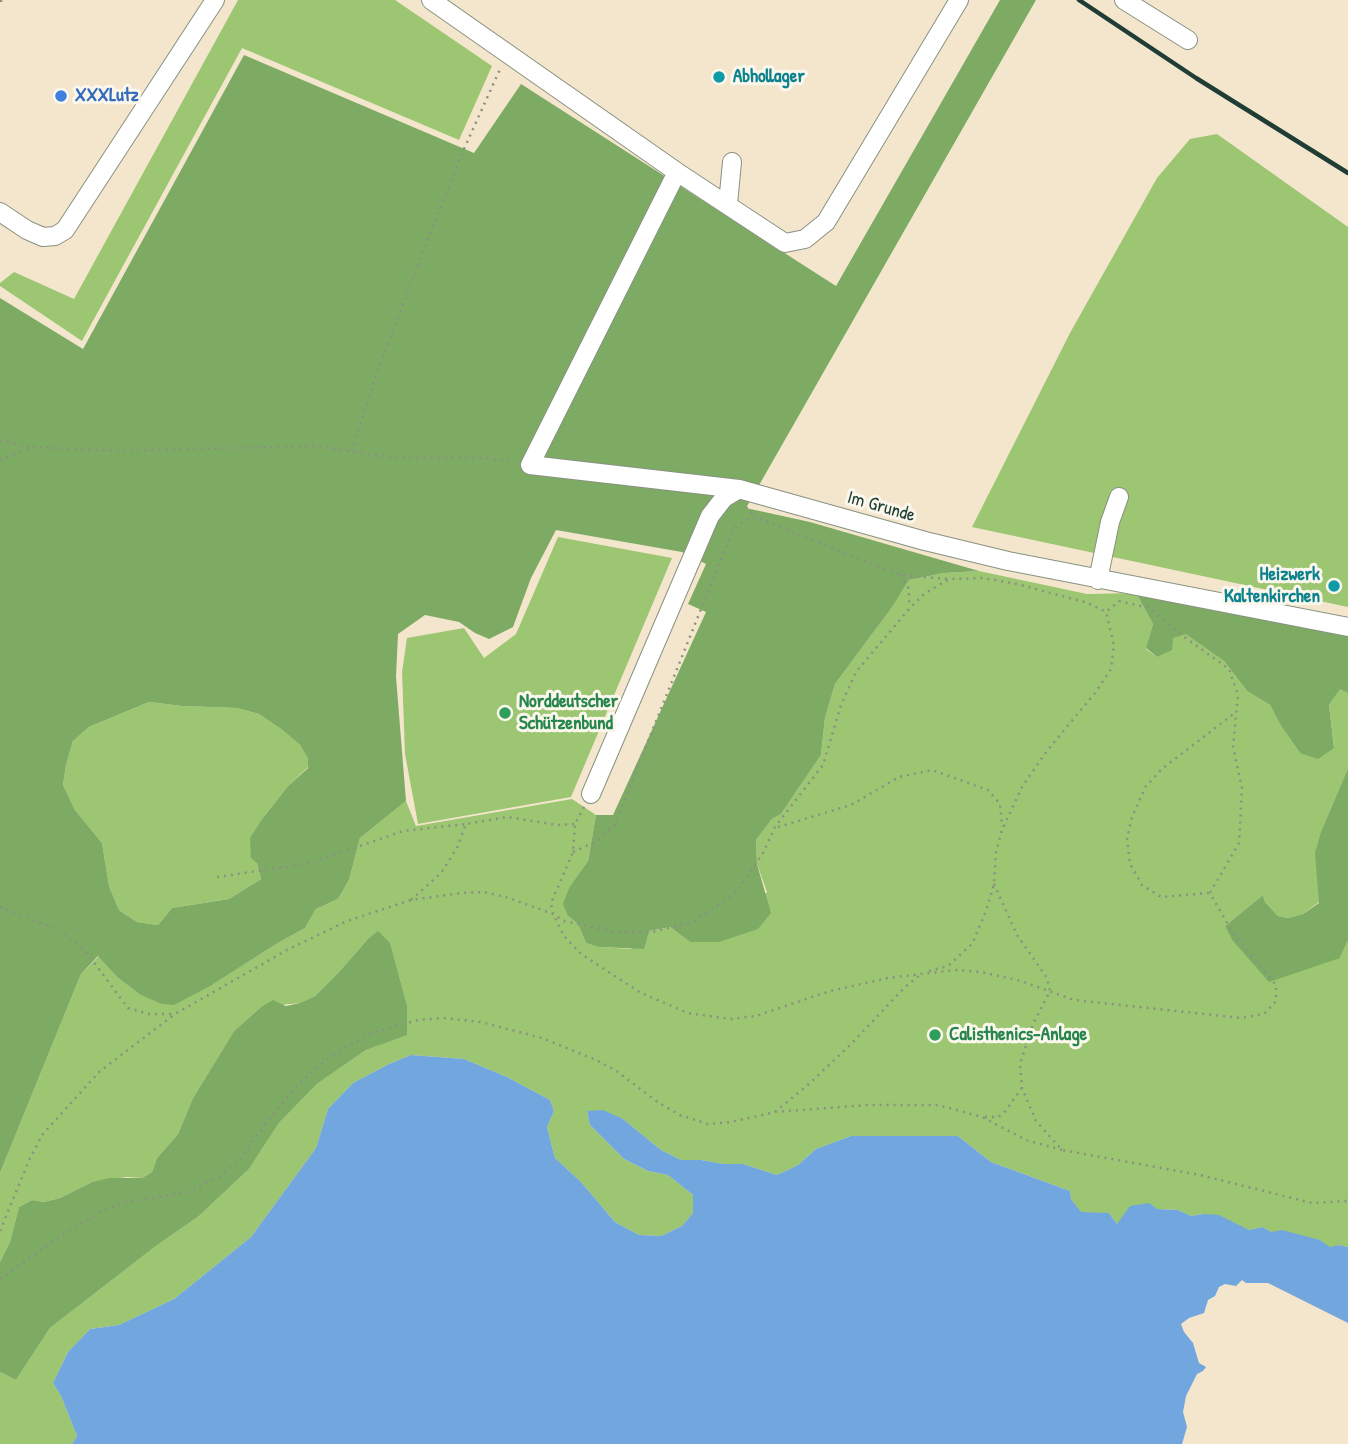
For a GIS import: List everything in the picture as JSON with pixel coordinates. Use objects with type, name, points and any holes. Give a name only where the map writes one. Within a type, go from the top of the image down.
[{"type":"street","points":[[0,212],[43,237],[55,236],[65,230],[215,0]]},
{"type":"street","points":[[431,0],[677,172],[785,243],[804,239],[826,222],[959,0]]},
{"type":"street","points":[[1124,0],[1188,40]]},
{"type":"street","points":[[728,204],[732,162]]},
{"type":"street","points":[[530,465],[677,172]]},
{"type":"street","name":"Im Grunde","points":[[530,465],[739,489],[925,541],[1098,580],[1118,592],[1348,627]]},
{"type":"street","points":[[591,793],[710,516],[723,498],[739,489]]},
{"type":"street","points":[[1098,580],[1110,522],[1119,497]]},
{"type":"path","points":[[352,451],[377,373],[427,241],[504,60]]},
{"type":"path","points":[[0,440],[34,447],[115,451],[313,446],[396,458],[486,458],[530,465]]},
{"type":"path","points":[[0,460],[34,447]]},
{"type":"path","points":[[573,852],[595,842],[614,827],[730,537],[744,521],[755,517],[900,575],[949,579],[983,578],[1017,584],[1088,603],[1106,612]]},
{"type":"path","points":[[900,575],[909,589],[909,609]]},
{"type":"path","points":[[0,1231],[30,1158],[43,1134],[58,1114],[99,1072],[175,1014],[287,950],[347,921],[411,900],[484,892],[509,898],[553,914],[564,921],[615,932],[652,932],[694,922],[737,892],[763,853],[775,827],[822,765],[841,705],[856,672],[924,594],[949,579]]},
{"type":"path","points":[[775,1112],[818,1076],[904,988],[921,974],[948,965],[972,944],[994,884],[996,852],[1002,830],[1022,787],[1111,669],[1114,645],[1106,612],[1118,592],[1149,608],[1229,668],[1238,695],[1234,747],[1242,788],[1239,844],[1210,893]]},
{"type":"path","points":[[1210,893],[1161,897],[1142,885],[1130,864],[1127,839],[1132,817],[1146,786],[1163,768],[1236,712]]},
{"type":"path","points":[[775,827],[851,804],[899,777],[932,770],[988,790],[1000,804],[1002,830]]},
{"type":"path","points":[[591,793],[575,824],[573,852],[551,903],[553,914],[564,936],[581,954],[641,993],[688,1013],[730,1019],[756,1016],[830,991],[888,978],[955,970],[981,972],[1021,981],[1074,1000],[1241,1018],[1264,1014],[1276,1001],[1276,985],[1234,935],[1210,893]]},
{"type":"path","points":[[217,877],[311,863],[403,831],[507,817],[558,825],[575,824]]},
{"type":"path","points":[[411,900],[441,873],[457,848],[466,824]]},
{"type":"path","points":[[994,884],[1017,935],[1046,978],[1050,991],[1032,1024],[1020,1064],[1022,1088],[1036,1121],[1062,1150]]},
{"type":"path","points":[[0,907],[54,928],[84,949],[128,1008],[149,1014],[175,1014]]},
{"type":"path","points":[[0,1279],[100,1212],[122,1203],[188,1192],[221,1176],[242,1156],[300,1082],[334,1054],[372,1033],[418,1020],[443,1018],[481,1022],[542,1038],[596,1060],[615,1070],[659,1103],[680,1115],[708,1124],[775,1112],[866,1105],[938,1105],[982,1117],[1026,1140],[1062,1150],[1200,1175],[1312,1203],[1348,1202]]},
{"type":"path","points":[[982,1117],[998,1117],[1004,1113],[1022,1088]]},
{"type":"green space","points":[[238,0],[395,0],[492,66],[459,140],[242,48],[82,341],[0,286],[0,283],[14,272],[74,299]]},
{"type":"green space","points":[[1000,0],[1036,0],[746,508],[810,522],[979,571],[944,573],[909,580],[835,684],[825,718],[821,755],[781,814],[772,819],[756,840],[757,864],[771,913],[758,929],[719,942],[690,942],[670,927],[649,931],[644,949],[599,947],[586,943],[578,924],[568,916],[563,904],[570,886],[588,861],[596,815],[613,815],[706,612],[688,604],[706,564],[682,552],[556,530],[531,578],[513,627],[489,639],[459,622],[425,615],[398,634],[396,677],[406,801],[360,838],[349,880],[338,899],[316,909],[305,928],[174,1005],[162,1004],[139,994],[117,977],[98,956],[81,974],[0,1173],[0,298],[83,349],[244,55],[474,153],[521,84],[836,286]],"holes":[[[149,702],[237,708],[259,714],[300,745],[308,758],[308,768],[288,786],[250,838],[251,858],[257,863],[261,879],[229,899],[172,908],[158,925],[137,922],[119,910],[109,886],[102,843],[75,810],[63,785],[66,765],[73,741],[89,727]]]},
{"type":"green space","points":[[1217,134],[1348,227],[1348,607],[972,527],[1070,333],[1157,178],[1190,139]]},
{"type":"green space","name":"Norddeutscher Schützenbund","points":[[558,537],[672,558],[571,797],[418,824],[405,754],[402,672],[407,638],[464,628],[484,658],[516,634]]},
{"type":"green space","points":[[979,571],[1087,594],[1136,593],[1153,624],[1146,649],[1157,657],[1172,638],[1186,633],[1224,661],[1247,691],[1270,705],[1300,753],[1334,747],[1329,705],[1340,688],[1348,693],[1348,768],[1322,829],[1319,902],[1303,914],[1290,918],[1278,916],[1265,902],[1263,895],[1225,926],[1340,958],[1348,940],[1348,1247],[1339,1245],[1330,1248],[1320,1240],[1272,1232],[1262,1227],[1249,1230],[1203,1214],[1191,1216],[1178,1210],[1157,1209],[1117,1224],[1109,1213],[1081,1213],[1071,1199],[1070,1191],[991,1162],[958,1136],[851,1136],[816,1149],[798,1165],[777,1175],[743,1164],[681,1160],[661,1150],[623,1119],[587,1111],[590,1125],[624,1159],[648,1171],[668,1175],[693,1195],[693,1213],[682,1226],[661,1236],[639,1235],[615,1222],[581,1182],[555,1158],[547,1127],[554,1111],[550,1100],[507,1077],[464,1059],[411,1055],[353,1083],[328,1109],[316,1148],[251,1237],[174,1299],[119,1325],[90,1329],[68,1352],[53,1383],[77,1436],[72,1444],[0,1444],[0,1372],[16,1380],[50,1328],[199,1216],[249,1169],[279,1123],[317,1084],[366,1050],[407,1034],[407,1005],[390,944],[367,940],[315,996],[300,1003],[261,1007],[234,1031],[193,1098],[178,1134],[157,1158],[152,1172],[142,1178],[127,1177],[92,1182],[60,1198],[44,1202],[32,1200],[19,1207],[10,1242],[0,1262],[0,1173],[81,974],[99,956],[117,977],[139,994],[212,985],[305,928],[316,909],[338,899],[349,880],[360,838],[406,801],[416,826],[572,799],[596,815],[588,861],[570,886],[568,916],[578,924],[586,943],[600,947],[631,949],[649,931],[670,927],[690,942],[719,942],[767,892],[757,864],[756,840],[772,819],[781,814],[821,755],[825,718],[835,684],[909,580],[944,573]]},
{"type":"green space","points":[[1136,593],[1348,636],[1348,693],[1340,689],[1329,705],[1334,748],[1318,759],[1300,753],[1270,705],[1247,691],[1224,661],[1186,634],[1173,638],[1172,650],[1157,657],[1146,648],[1153,624]]},
{"type":"green space","points":[[149,702],[237,708],[259,714],[300,745],[309,758],[308,767],[288,786],[263,818],[257,863],[261,879],[229,899],[172,908],[158,925],[137,922],[119,910],[109,886],[102,843],[75,810],[63,785],[73,741],[89,727]]},
{"type":"green space","points":[[1348,768],[1348,940],[1340,958],[1269,982],[1233,941],[1225,926],[1263,895],[1265,902],[1278,916],[1289,918],[1303,914],[1319,903],[1315,853],[1322,829]]},
{"type":"green space","points":[[378,931],[390,943],[407,1005],[407,1035],[366,1050],[317,1084],[279,1123],[249,1169],[199,1216],[50,1328],[16,1380],[0,1372],[0,1262],[10,1242],[19,1207],[32,1200],[44,1202],[60,1198],[92,1182],[110,1178],[142,1178],[152,1172],[157,1158],[178,1134],[193,1098],[234,1031],[273,1000],[286,1006],[315,996]]},
{"type":"water","points":[[411,1055],[464,1059],[507,1077],[550,1100],[554,1111],[547,1127],[555,1158],[581,1182],[615,1222],[639,1235],[661,1236],[682,1226],[693,1213],[693,1195],[668,1175],[648,1171],[624,1159],[590,1125],[587,1111],[603,1110],[623,1119],[661,1150],[681,1160],[743,1164],[777,1175],[798,1165],[816,1149],[851,1136],[958,1136],[991,1162],[1070,1191],[1071,1199],[1081,1212],[1109,1213],[1117,1224],[1130,1206],[1149,1203],[1157,1209],[1178,1210],[1191,1216],[1219,1215],[1249,1230],[1262,1227],[1272,1232],[1282,1230],[1320,1240],[1330,1247],[1348,1247],[1348,1323],[1268,1283],[1246,1283],[1242,1280],[1236,1286],[1225,1284],[1219,1287],[1215,1296],[1208,1300],[1204,1313],[1181,1324],[1193,1343],[1199,1363],[1206,1367],[1197,1374],[1186,1396],[1183,1412],[1187,1427],[1182,1444],[72,1444],[77,1436],[53,1383],[68,1352],[90,1329],[119,1325],[174,1299],[251,1237],[316,1148],[328,1109],[353,1083]]},
{"type":"railway","points":[[1079,0],[1196,78],[1348,173]]},
{"type":"place","name":"Abhollager","points":[[719,77]]},
{"type":"place","name":"XXXLutz","points":[[61,96]]},
{"type":"place","name":"Heizwerk Kaltenkirchen","points":[[1334,586]]},
{"type":"place","name":"Norddeutscher Schützenbund","points":[[505,713]]},
{"type":"place","name":"Calisthenics-Anlage","points":[[935,1035]]}]
